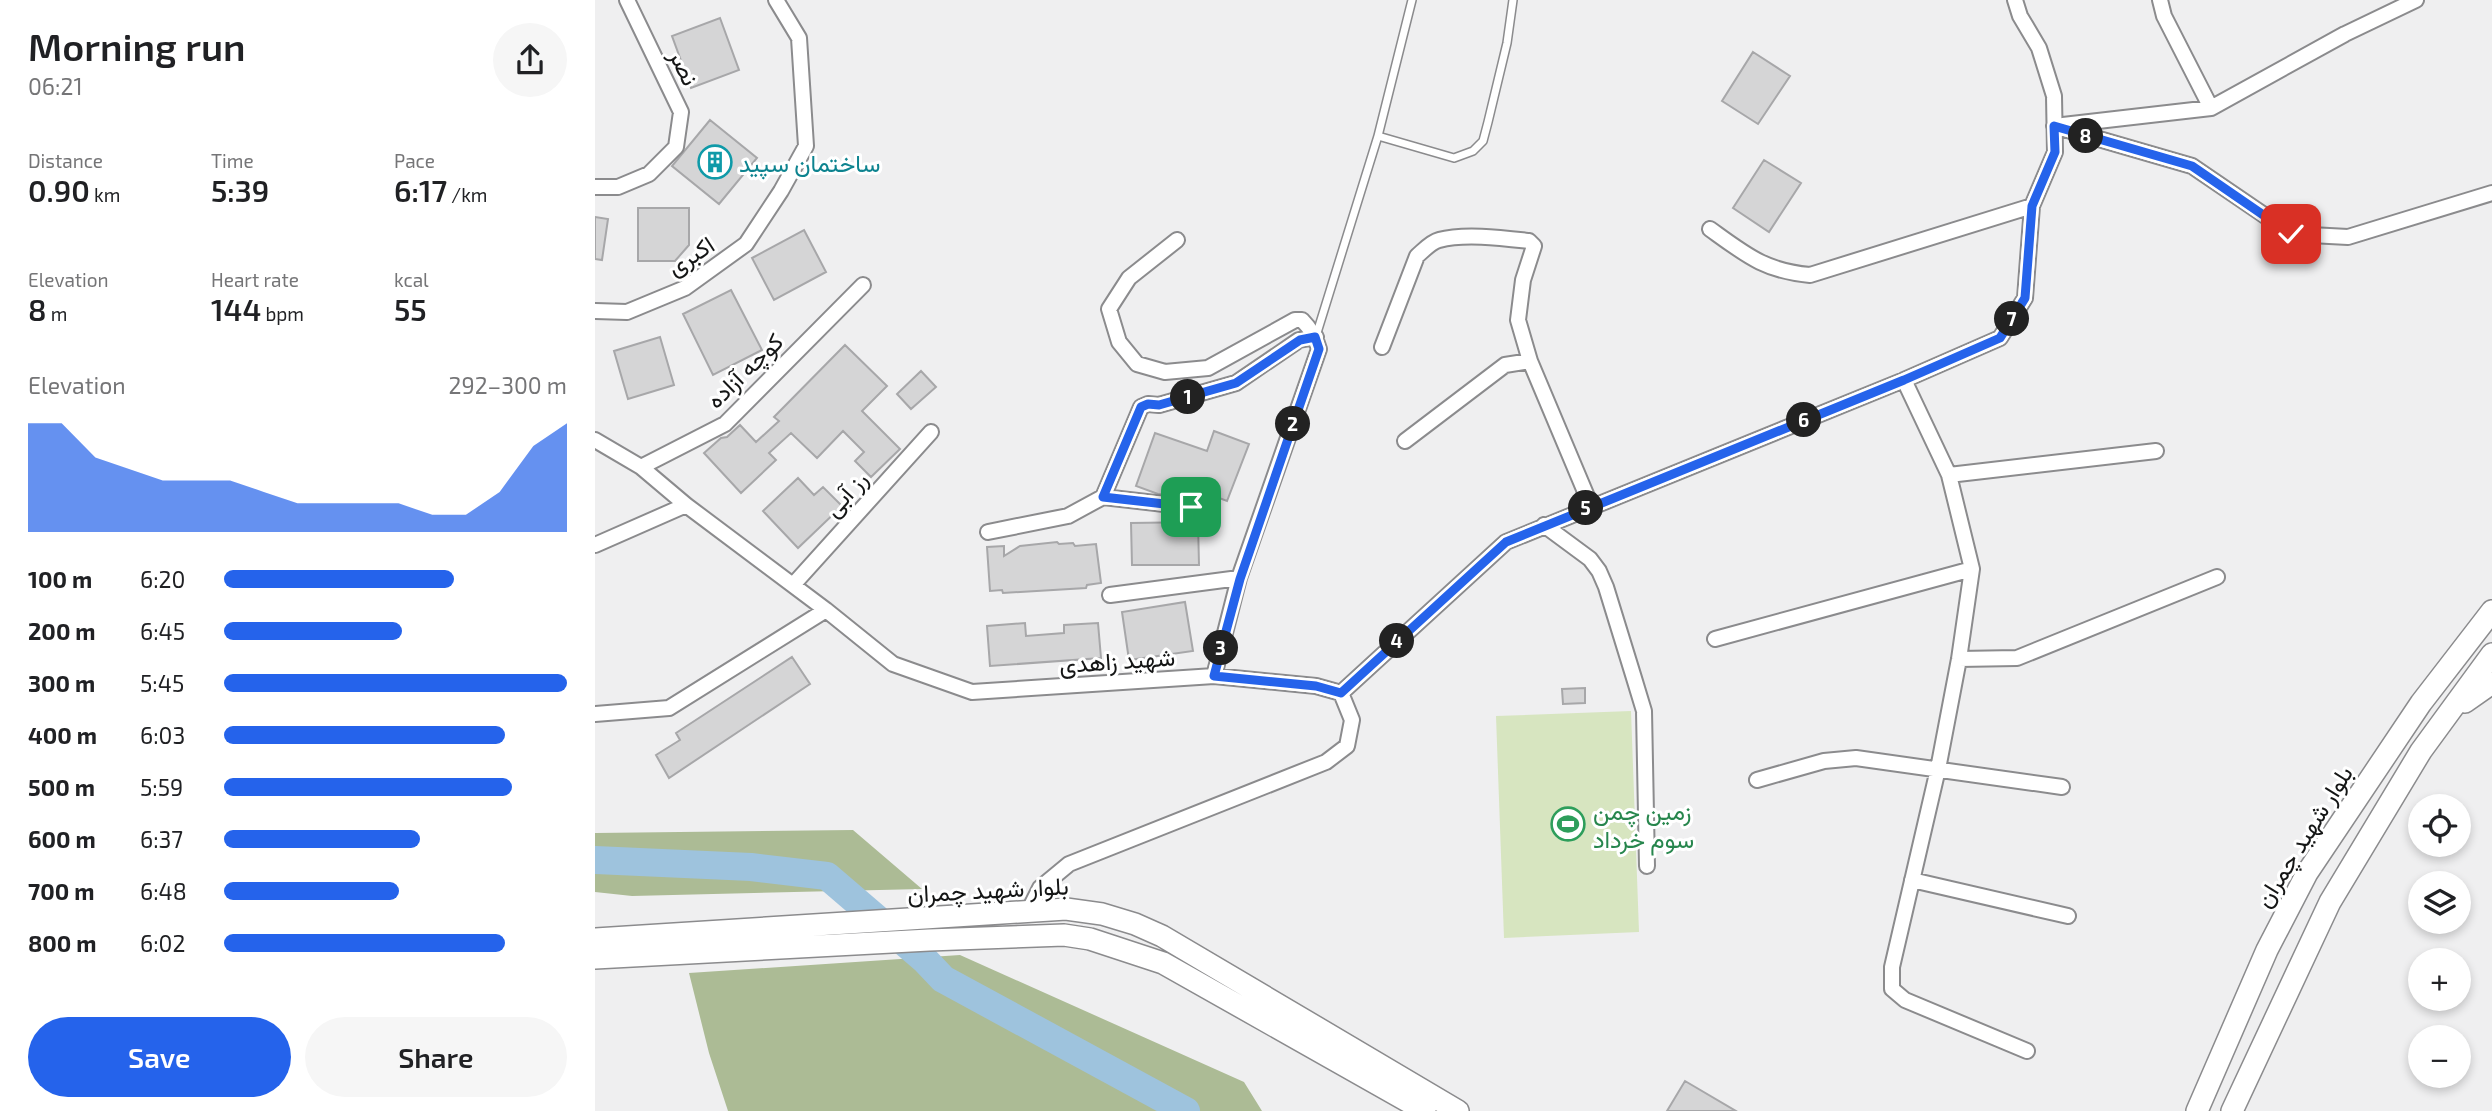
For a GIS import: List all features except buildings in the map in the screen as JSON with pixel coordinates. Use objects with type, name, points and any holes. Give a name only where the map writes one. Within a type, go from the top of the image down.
[{"type":"main road","name":"بلوار شهید چمران","points":[[2197,1111],[2267,950],[2307,873],[2405,725],[2488,619]]},
{"type":"main road","points":[[2232,1111],[2330,902],[2414,761],[2492,654]]},
{"type":"main road","points":[[2445,719],[2476,692],[2492,683]]},
{"type":"main road","name":"بلوار شهید چمران","points":[[595,939],[1066,909],[1102,914],[1162,936],[1458,1111]]},
{"type":"main road","points":[[1028,912],[1030,936]]},
{"type":"main road","name":"بلوار شهید چمران","points":[[595,958],[1030,936],[1064,935],[1090,939],[1163,963],[1425,1111]]},
{"type":"street","name":"نصر","points":[[595,187],[618,187],[649,174],[676,147],[681,112],[627,0]]},
{"type":"street","name":"اکبری","points":[[595,311],[627,312],[685,288],[746,244],[781,191],[806,146],[799,38],[776,0]]},
{"type":"street","points":[[1028,912],[1040,888],[1069,864],[1326,762],[1347,746],[1352,720],[1341,693],[1506,542],[1904,380],[2000,338],[2025,298],[2032,206],[2055,152],[2054,96],[2039,48],[2020,16],[2015,0]]},
{"type":"street","points":[[2160,0],[2164,16],[2211,108]]},
{"type":"street","points":[[2054,126],[2211,108],[2345,34],[2416,0]]},
{"type":"street","points":[[2054,126],[2192,166],[2291,234],[2348,237],[2492,193]]},
{"type":"street","points":[[1710,229],[1754,261],[1789,273],[1810,275],[2032,206]]},
{"type":"street","points":[[1382,347],[1417,256],[1428,246],[1438,240],[1462,237],[1529,241],[1534,246],[1523,280],[1518,320],[1530,361],[1591,506]]},
{"type":"street","points":[[1177,240],[1129,278],[1109,309],[1119,341],[1137,364],[1164,372],[1209,368],[1295,320],[1302,320],[1315,337],[1319,349],[1240,579],[1214,676]]},
{"type":"street","name":"کوچه آزاده","points":[[641,467],[725,424],[863,285]]},
{"type":"street","points":[[1103,497],[1141,407],[1148,404],[1159,405],[1236,383],[1300,340],[1315,337]]},
{"type":"street","points":[[1405,440],[1506,365],[1530,361]]},
{"type":"street","points":[[1904,380],[1949,475],[1972,569],[1959,659],[1938,769],[1892,967],[1892,989],[1905,1000],[2027,1051]]},
{"type":"street","name":"رز آبی","points":[[793,585],[931,432]]},
{"type":"street","name":"شهید زاهدی","points":[[595,440],[641,467],[686,505],[893,664],[972,692],[1214,676],[1316,686],[1341,693]]},
{"type":"street","points":[[1949,475],[2156,451]]},
{"type":"street","points":[[988,532],[1068,516],[1103,497],[1191,507]]},
{"type":"street","points":[[595,545],[686,505]]},
{"type":"street","points":[[1544,525],[1590,559],[1598,571],[1606,587],[1644,711],[1647,866]]},
{"type":"street","points":[[1715,639],[1972,569]]},
{"type":"street","points":[[1959,659],[2017,658],[2217,577]]},
{"type":"street","points":[[1110,595],[1240,579]]},
{"type":"street","points":[[595,714],[669,708],[825,610]]},
{"type":"street","points":[[1757,780],[1824,761],[1856,758],[2062,787]]},
{"type":"street","points":[[1912,880],[2068,916]]},
{"type":"lane","points":[[1315,337],[1378,136],[1412,0]]},
{"type":"lane","points":[[1378,136],[1454,158],[1473,152],[1483,141],[1507,43],[1513,0]]},
{"type":"green space","name":"زمین چمن سوم خرداد","points":[[1631,711],[1639,932],[1504,938],[1496,716]]},
{"type":"green space","points":[[853,830],[922,889],[632,896],[595,892],[595,833]]},
{"type":"green space","points":[[960,955],[1244,1082],[1262,1111],[728,1111],[709,1053],[689,973]]},
{"type":"waterway","points":[[595,860],[751,867],[827,876],[925,960],[943,979],[1186,1111]]},
{"type":"place","name":"ساختمان سپید","points":[[715,162]]},
{"type":"place","name":"زمین چمن سوم خرداد","points":[[1568,824]]},
{"type":"route","points":[[1191,507],[1103,497],[1141,407],[1148,404],[1159,405],[1236,383],[1300,340],[1315,337],[1319,349],[1240,579],[1214,676],[1316,686],[1341,693],[1506,542],[1904,380],[2000,338],[2025,298],[2032,206],[2055,152],[2054,126],[2192,166],[2291,234]]}]
